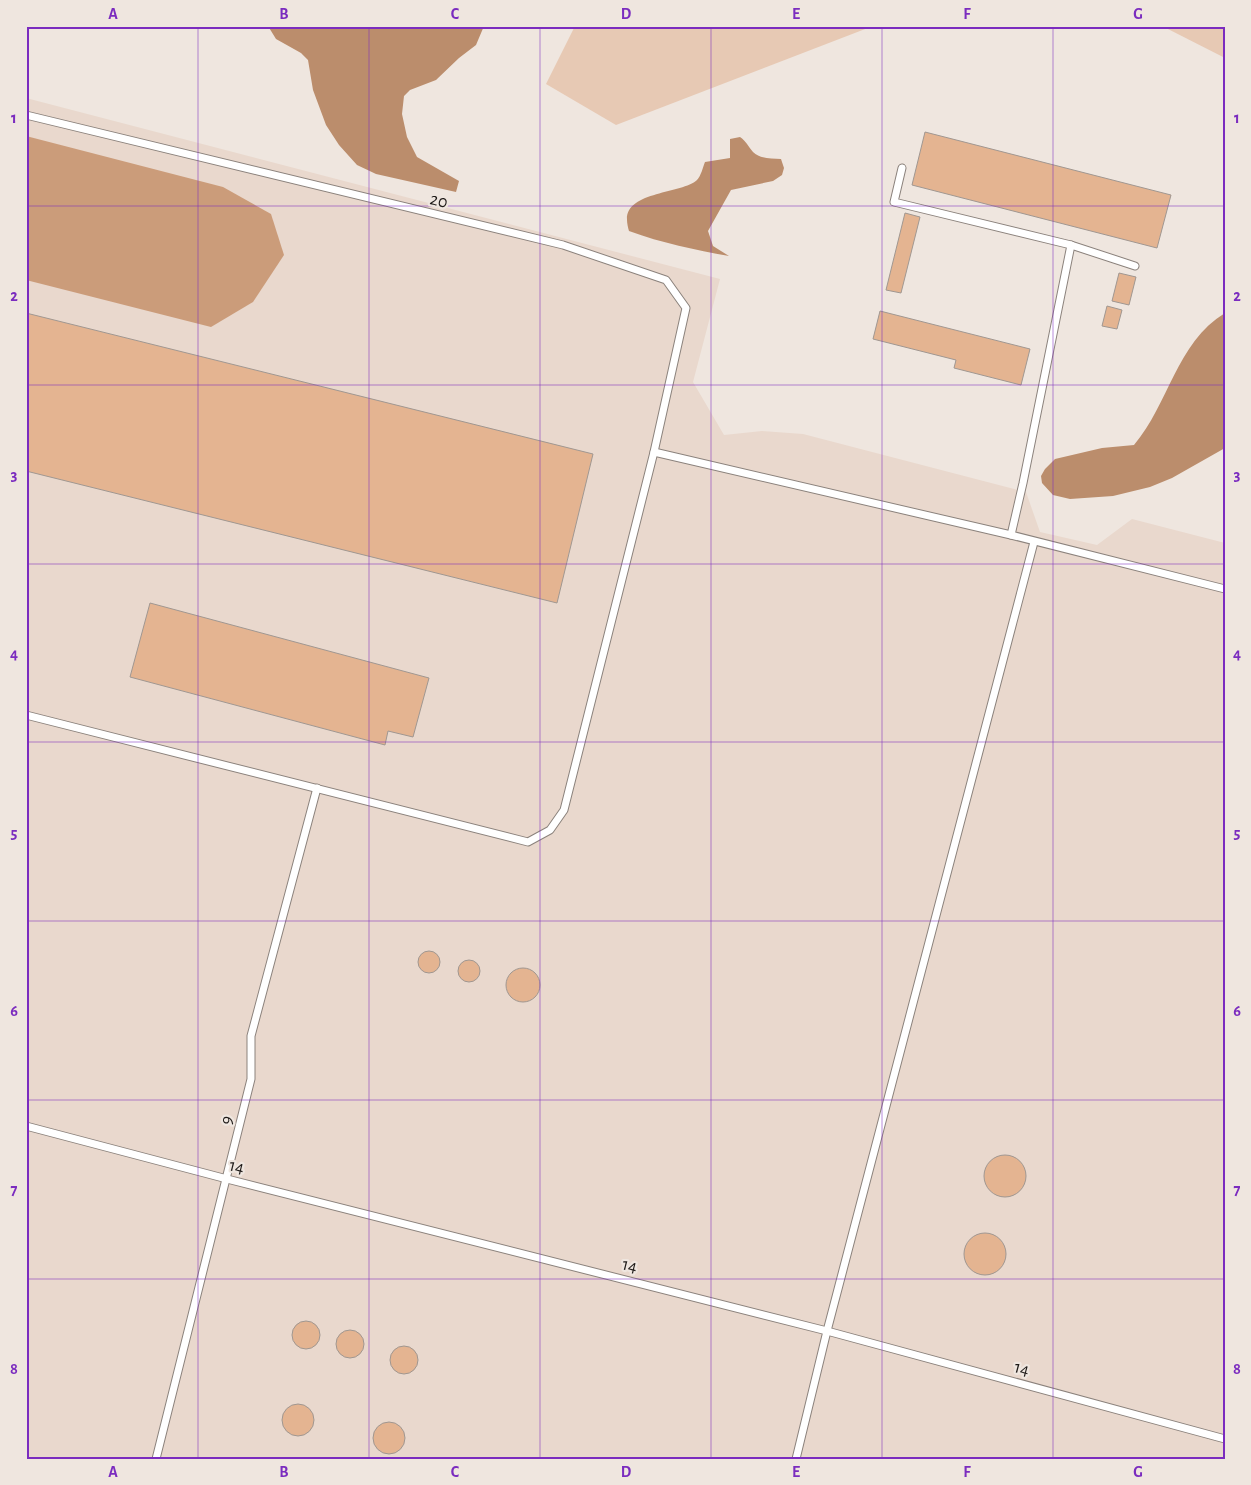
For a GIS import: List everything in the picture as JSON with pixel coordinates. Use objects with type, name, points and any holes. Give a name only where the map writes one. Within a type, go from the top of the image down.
[{"type":"lane","name":"20","points":[[26,115],[563,245],[666,280],[686,308],[654,452],[564,810],[550,830],[528,842],[26,715]]},
{"type":"lane","points":[[902,168],[894,202],[1071,245],[1135,266]]},
{"type":"lane","points":[[1010,536],[1023,483],[1071,245]]},
{"type":"lane","points":[[654,452],[1225,589]]},
{"type":"lane","points":[[796,1459],[1034,542]]},
{"type":"lane","name":"9","points":[[156,1459],[251,1080],[251,1036],[317,788]]},
{"type":"lane","name":"14","points":[[26,1126],[227,1179],[828,1331],[1225,1439]]},
{"type":"shaded area","points":[[268,26],[484,26],[476,45],[436,80],[410,90],[404,96],[402,114],[407,137],[417,157],[459,181],[456,192],[376,174],[357,165],[339,145],[326,125],[313,90],[308,60],[301,53],[276,39]]},
{"type":"shaded area","points":[[575,26],[873,26],[616,125],[546,84]]},
{"type":"shaded area","points":[[1162,26],[1225,26],[1225,58]]},
{"type":"shaded area","points":[[26,98],[720,279],[693,382],[724,435],[762,431],[803,434],[1026,492],[1040,532],[1097,545],[1132,519],[1225,543],[1225,1459],[26,1459]]},
{"type":"shaded area","points":[[26,136],[223,187],[271,214],[284,255],[253,302],[211,327],[26,280]]},
{"type":"shaded area","points":[[740,137],[759,156],[781,159],[784,168],[782,175],[773,181],[731,190],[708,231],[713,246],[729,256],[679,246],[629,231],[627,220],[629,211],[635,203],[656,194],[690,185],[701,174],[705,162],[730,158],[730,139]]},
{"type":"shaded area","points":[[1225,313],[1225,448],[1172,478],[1150,487],[1113,496],[1070,499],[1053,495],[1042,483],[1041,476],[1055,459],[1102,448],[1134,445],[1146,429],[1184,357],[1195,341],[1208,326]]},
{"type":"building","points":[[925,132],[1171,195],[1157,248],[912,185]]},
{"type":"building","points":[[905,213],[920,217],[901,293],[886,290]]},
{"type":"building","points":[[1119,273],[1136,277],[1129,305],[1112,301]]},
{"type":"building","points":[[1107,306],[1122,310],[1117,329],[1102,326]]},
{"type":"building","points":[[880,311],[1030,349],[1021,385],[954,368],[956,360],[873,339]]},
{"type":"building","points":[[26,313],[593,454],[557,603],[26,471]]},
{"type":"building","points":[[150,603],[429,678],[413,737],[388,731],[385,745],[130,677]]},
{"type":"building","points":[[429,951],[437,954],[440,962],[437,970],[429,973],[421,970],[418,962],[421,954]]},
{"type":"building","points":[[469,960],[477,963],[480,971],[477,979],[469,982],[461,979],[458,971],[461,963]]},
{"type":"building","points":[[523,968],[535,973],[540,985],[535,997],[523,1002],[511,997],[506,985],[511,973]]},
{"type":"building","points":[[1001,1155],[1009,1155],[1020,1161],[1026,1176],[1020,1191],[1009,1197],[1001,1197],[990,1191],[984,1180],[984,1172],[990,1161]]},
{"type":"building","points":[[981,1233],[989,1233],[1000,1239],[1006,1254],[1000,1269],[989,1275],[981,1275],[970,1269],[964,1258],[964,1250],[970,1239]]},
{"type":"building","points":[[306,1321],[316,1325],[320,1335],[316,1345],[306,1349],[296,1345],[292,1335],[296,1325]]},
{"type":"building","points":[[350,1330],[360,1334],[364,1344],[360,1354],[350,1358],[340,1354],[336,1344],[340,1334]]},
{"type":"building","points":[[404,1346],[414,1350],[418,1360],[414,1370],[404,1374],[394,1370],[390,1360],[394,1350]]},
{"type":"building","points":[[298,1404],[310,1408],[314,1420],[310,1432],[298,1436],[286,1432],[282,1420],[286,1408]]},
{"type":"building","points":[[389,1422],[401,1426],[405,1438],[401,1450],[389,1454],[377,1450],[373,1438],[377,1426]]}]
